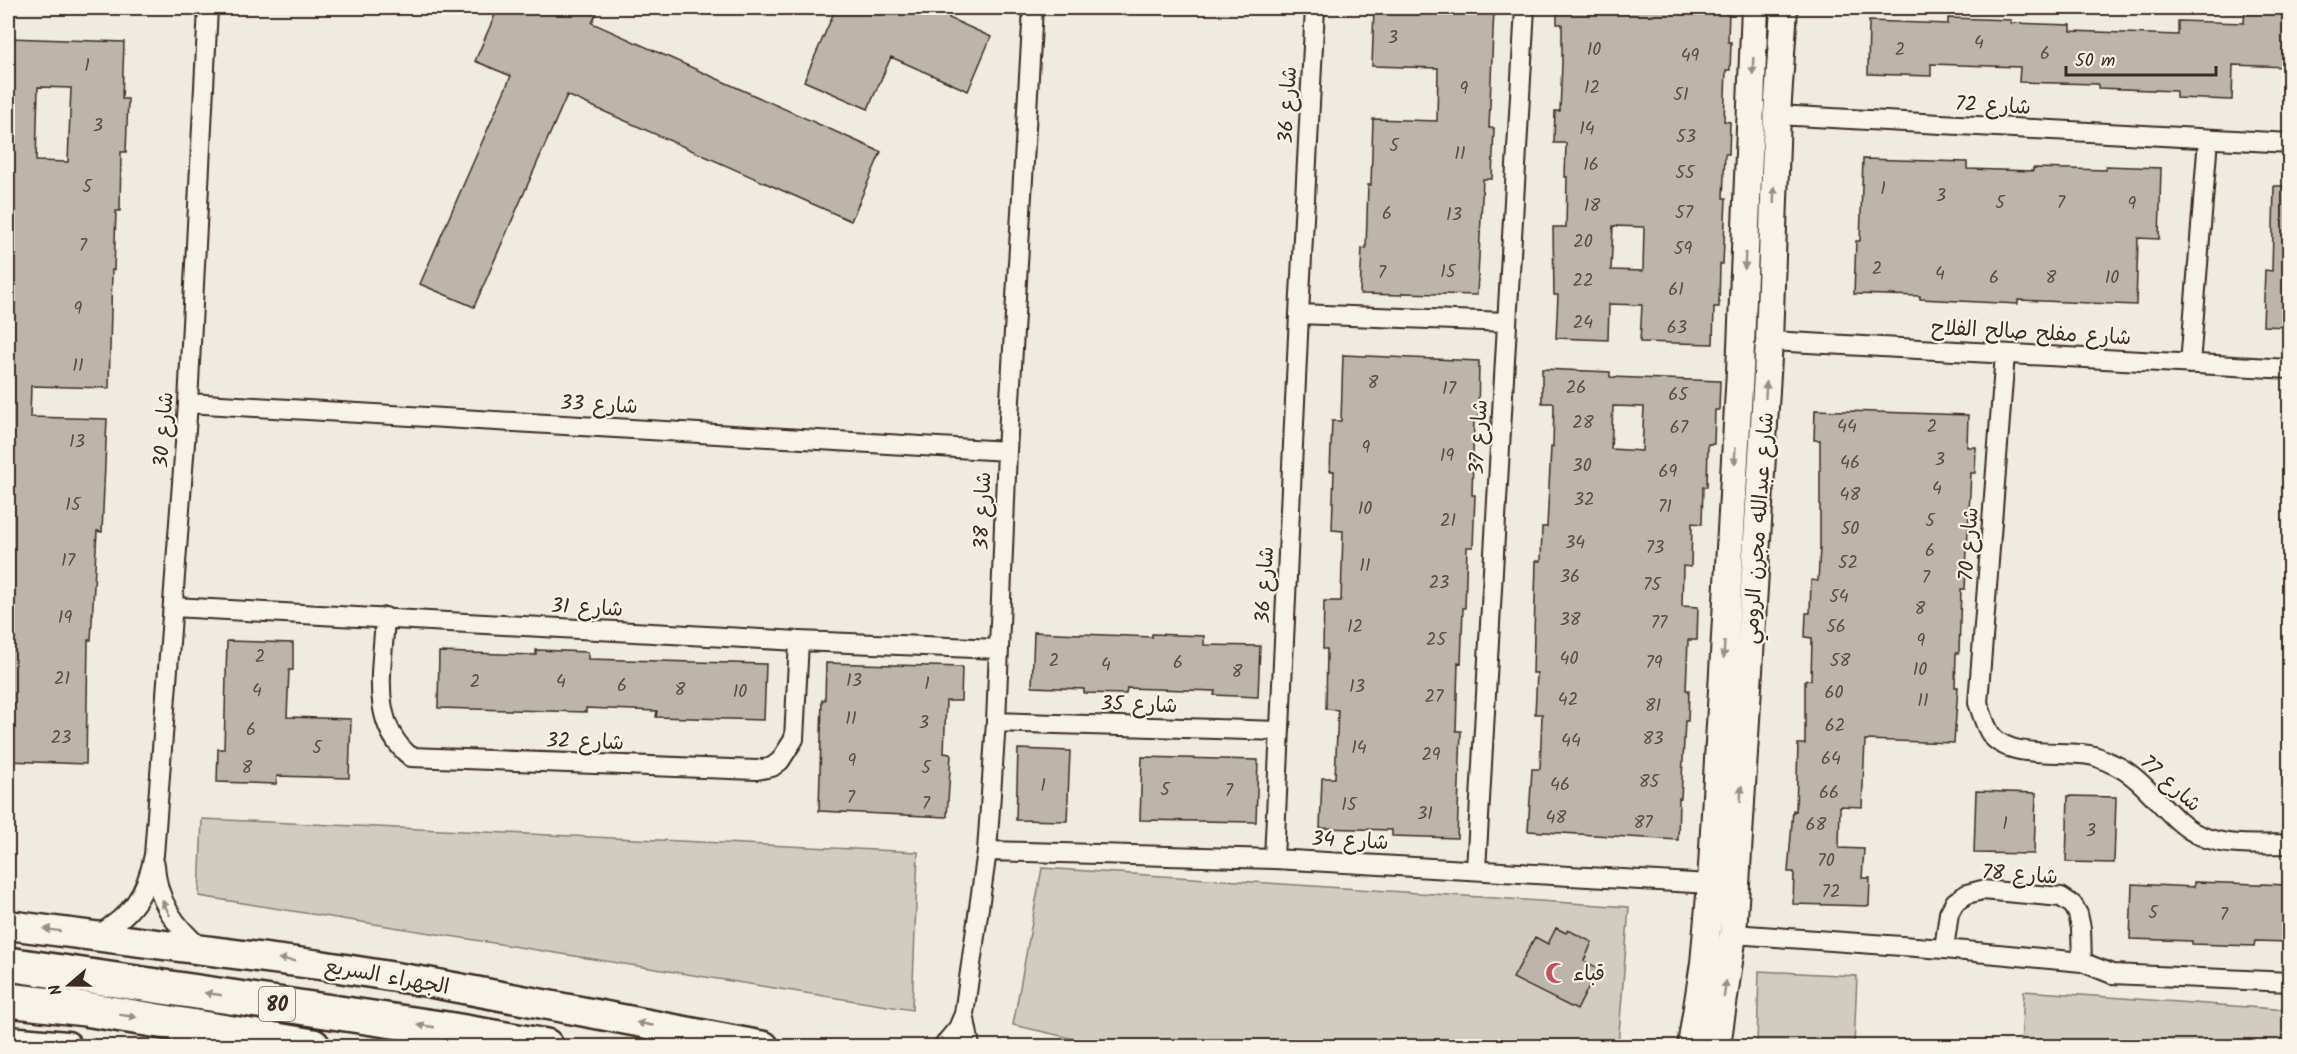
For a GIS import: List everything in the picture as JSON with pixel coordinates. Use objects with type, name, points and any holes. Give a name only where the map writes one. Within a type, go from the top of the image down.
[{"type":"highway","name":"الجهراء السريع","points":[[8,964],[447,1029],[546,1047]]},
{"type":"highway","name":"80","points":[[8,1000],[85,1010],[313,1047]]},
{"type":"main road","name":"شارع عبدالله مجرن الرومي","points":[[1691,1047],[1704,963],[1711,884],[1740,382],[1755,8]]},
{"type":"main road","name":"شارع عبدالله مجرن الرومي","points":[[1717,1047],[1733,934],[1769,341],[1777,115],[1784,8]]},
{"type":"main road","name":"الجهراء السريع","points":[[8,925],[320,964],[427,982],[764,1047]]},
{"type":"main road","points":[[8,1041],[67,1047]]},
{"type":"street","name":"شارع 30","points":[[96,936],[114,926],[130,911],[142,895],[150,875],[154,855],[188,403],[208,8]]},
{"type":"street","name":"شارع 38","points":[[943,1047],[958,1028],[964,1014],[987,850],[996,722],[1007,451],[1033,8]]},
{"type":"street","name":"شارع 36","points":[[1274,859],[1315,8]]},
{"type":"street","name":"شارع 37","points":[[1476,870],[1525,8]]},
{"type":"street","name":"شارع 72","points":[[1777,115],[2289,144]]},
{"type":"street","points":[[2190,364],[2208,139]]},
{"type":"street","points":[[1299,314],[1507,322]]},
{"type":"street","name":"شارع مفلح صالح الفلاح","points":[[1769,341],[2289,369]]},
{"type":"street","name":"شارع 70","points":[[1991,735],[1978,703],[2005,354]]},
{"type":"street","name":"شارع 33","points":[[188,403],[1007,451]]},
{"type":"street","name":"شارع 31","points":[[173,607],[386,617],[800,642],[999,649]]},
{"type":"street","name":"شارع 32","points":[[386,617],[381,706],[392,736],[400,748],[411,757],[757,770],[772,767],[780,761],[794,739],[800,642]]},
{"type":"street","name":"شارع 35","points":[[996,722],[1280,731]]},
{"type":"street","name":"شارع 77","points":[[1991,735],[2007,747],[2094,756],[2116,766],[2134,776],[2184,826],[2198,835],[2222,843],[2289,844]]},
{"type":"street","name":"شارع 34","points":[[987,850],[1274,859],[1711,884]]},
{"type":"street","name":"شارع 30","points":[[154,855],[158,887],[171,918],[202,950]]},
{"type":"street","name":"شارع 78","points":[[1944,949],[1949,913],[1955,902],[1967,894],[1982,890],[2061,897],[2073,904],[2078,914],[2081,928],[2082,962]]},
{"type":"street","points":[[1733,934],[1944,949],[2082,962],[2112,974],[2289,982]]},
{"type":"street","name":"شارع 38","points":[[964,1014],[970,1047]]},
{"type":"shaded area","points":[[202,819],[918,852],[912,1010],[199,896]]},
{"type":"shaded area","points":[[1042,868],[1629,907],[1618,1046],[1106,1046],[1013,1025]]},
{"type":"shaded area","points":[[1759,971],[1857,976],[1854,1046],[1757,1046]]},
{"type":"shaded area","points":[[2024,991],[2289,1010],[2289,1046],[2021,1046]]},
{"type":"building","points":[[498,8],[599,8],[592,23],[881,152],[851,221],[567,95],[474,307],[420,284],[511,76],[475,61]]},
{"type":"building","points":[[836,8],[954,8],[949,18],[991,37],[968,91],[891,57],[868,109],[804,81]]},
{"type":"building","points":[[1374,8],[1494,8],[1489,128],[1494,128],[1492,179],[1483,179],[1477,295],[1360,294],[1362,248],[1366,249],[1368,185],[1371,185],[1373,119],[1437,121],[1438,68],[1372,66]]},
{"type":"building","points":[[1557,8],[1729,8],[1730,70],[1726,70],[1724,121],[1730,122],[1729,154],[1725,154],[1723,264],[1720,264],[1719,307],[1714,307],[1713,344],[1640,342],[1642,305],[1609,304],[1608,340],[1556,338],[1558,295],[1554,295],[1553,227],[1566,227],[1567,177],[1565,177],[1566,143],[1554,143],[1555,111],[1560,111],[1562,63],[1562,24],[1557,24]],"holes":[[[1613,226],[1644,227],[1643,271],[1611,270]]]},
{"type":"building","points":[[2245,8],[2289,8],[2289,67],[2233,65],[2232,100],[2176,98],[2176,91],[2098,88],[2098,84],[2019,82],[2020,67],[1931,64],[1931,76],[1868,74],[1869,21],[1948,24],[1948,18],[2011,20],[2011,23],[2071,25],[2071,31],[2178,35],[2178,21],[2244,23]]},
{"type":"building","points":[[8,38],[124,42],[122,99],[128,99],[126,152],[121,152],[120,211],[116,211],[109,388],[31,386],[30,417],[107,419],[102,532],[97,531],[91,640],[88,640],[86,764],[8,761]],"holes":[[[38,87],[71,88],[68,162],[36,161]]]},
{"type":"building","points":[[1863,159],[1967,162],[1967,169],[2033,171],[2033,168],[2106,170],[2106,166],[2161,168],[2159,239],[2138,238],[2136,305],[2018,300],[2018,304],[1920,299],[1920,296],[1854,294],[1856,241],[1860,241]]},
{"type":"building","points":[[2274,186],[2289,186],[2289,327],[2263,326],[2265,270],[2272,271]]},
{"type":"building","points":[[1343,355],[1479,361],[1478,418],[1474,418],[1473,547],[1467,547],[1461,663],[1458,662],[1456,731],[1461,731],[1457,838],[1392,836],[1392,830],[1320,828],[1322,778],[1335,778],[1338,710],[1326,709],[1327,649],[1323,649],[1324,601],[1341,601],[1343,531],[1332,530],[1334,471],[1330,471],[1332,421],[1341,421]]},
{"type":"building","points":[[1542,369],[1610,372],[1610,377],[1720,381],[1719,410],[1715,410],[1714,444],[1708,444],[1707,487],[1703,487],[1702,524],[1692,523],[1691,567],[1683,566],[1682,606],[1698,607],[1697,640],[1688,640],[1686,690],[1689,690],[1688,721],[1685,721],[1678,840],[1528,831],[1532,769],[1540,769],[1542,714],[1535,714],[1537,673],[1533,673],[1536,561],[1541,561],[1542,527],[1547,527],[1551,447],[1553,447],[1554,403],[1542,403]],"holes":[[[1613,406],[1644,407],[1642,451],[1611,449]]]},
{"type":"building","points":[[1815,410],[1968,415],[1967,447],[1976,447],[1975,473],[1971,473],[1965,589],[1961,589],[1959,653],[1956,653],[1955,687],[1958,687],[1954,743],[1865,740],[1862,807],[1840,806],[1839,848],[1864,849],[1862,878],[1870,878],[1869,906],[1793,904],[1794,872],[1788,872],[1793,810],[1796,811],[1798,744],[1805,744],[1805,680],[1811,680],[1812,638],[1805,637],[1806,613],[1810,613],[1811,580],[1818,581],[1820,548],[1820,440],[1814,440]]},
{"type":"building","points":[[1034,632],[1152,637],[1152,634],[1204,636],[1204,645],[1260,646],[1258,697],[1214,695],[1215,691],[1127,688],[1126,694],[1084,693],[1084,689],[1032,687]]},
{"type":"building","points":[[227,641],[293,643],[293,670],[289,670],[287,717],[351,719],[349,778],[277,776],[276,784],[217,782],[218,749],[224,749]]},
{"type":"building","points":[[536,650],[588,652],[588,659],[766,664],[764,720],[656,717],[657,711],[586,708],[586,712],[438,708],[439,652],[536,655]]},
{"type":"building","points":[[826,663],[962,667],[961,701],[946,701],[944,753],[951,754],[947,817],[819,811],[822,700],[825,700]]},
{"type":"building","points":[[1018,749],[1070,751],[1067,821],[1016,820]]},
{"type":"building","points":[[1142,757],[1258,760],[1256,822],[1140,820]]},
{"type":"building","points":[[1976,791],[2036,793],[2034,854],[1974,853]]},
{"type":"building","points":[[2068,796],[2116,797],[2114,863],[2066,862]]},
{"type":"building","points":[[2194,882],[2289,885],[2289,942],[2255,941],[2254,946],[2130,939],[2132,884],[2194,887]]},
{"type":"building","name":"قباء","points":[[1556,928],[1566,933],[1568,930],[1592,942],[1584,961],[1598,968],[1577,1010],[1513,978],[1535,937],[1548,944]]},
{"type":"place","name":"قباء","points":[[1556,973]]}]
